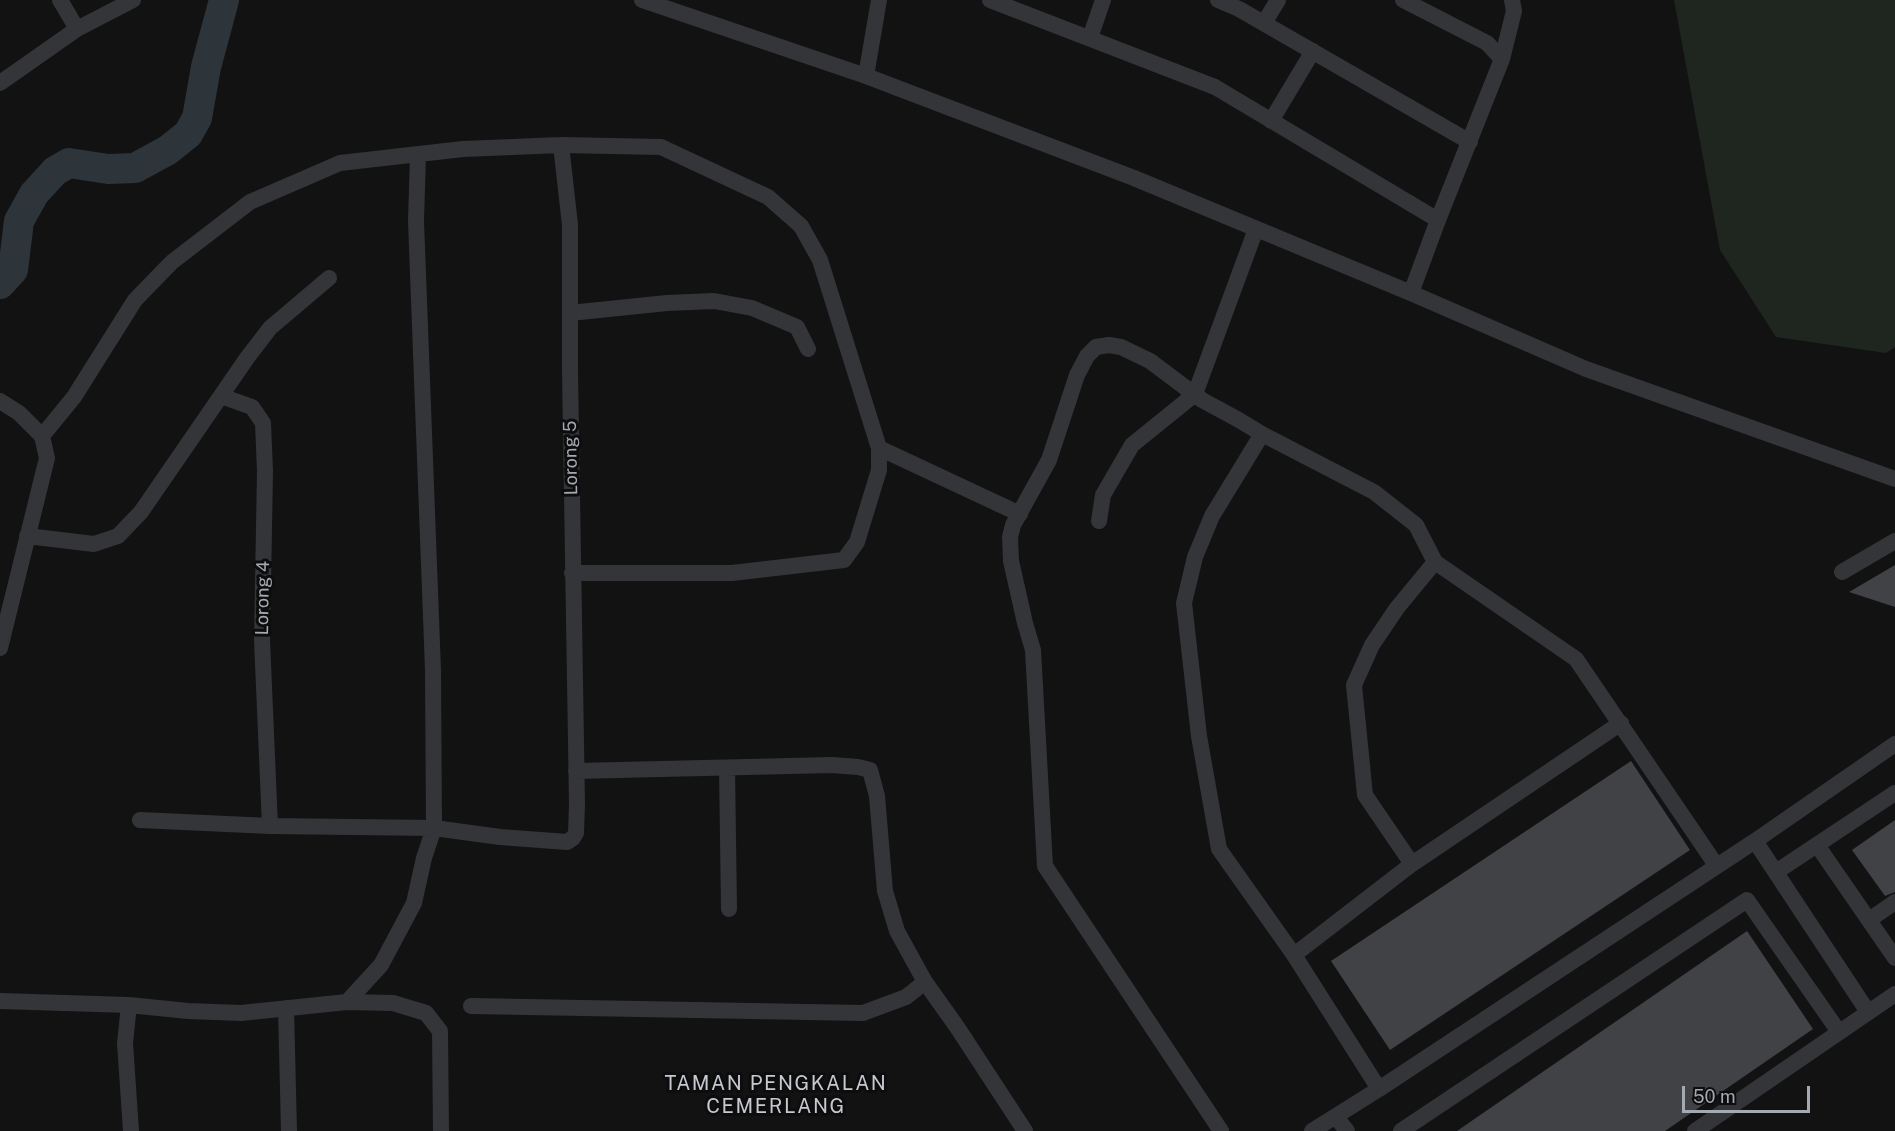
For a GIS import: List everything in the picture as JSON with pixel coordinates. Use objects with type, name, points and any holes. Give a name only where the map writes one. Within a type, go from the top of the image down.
[{"type":"street","points":[[60,0],[77,28]]},
{"type":"street","points":[[0,83],[77,28],[133,0]]},
{"type":"street","points":[[642,0],[867,76],[1134,178],[1411,292],[1586,369],[1895,479]]},
{"type":"street","points":[[867,76],[879,0]]},
{"type":"street","points":[[990,0],[1215,87],[1438,220]]},
{"type":"street","points":[[1090,38],[1103,0]]},
{"type":"street","points":[[1218,0],[1264,23],[1470,142]]},
{"type":"street","points":[[1264,23],[1278,0]]},
{"type":"street","points":[[1403,0],[1487,43],[1502,59]]},
{"type":"street","points":[[1411,292],[1502,59],[1514,11],[1512,0]]},
{"type":"street","points":[[1271,121],[1313,51]]},
{"type":"street","points":[[42,435],[74,397],[135,300],[172,262],[250,202],[340,163],[463,149],[561,145],[661,147],[768,197],[801,226],[820,260],[879,448],[879,470],[857,542],[844,560],[732,573],[572,573]]},
{"type":"street","name":"Lorong 5","points":[[434,828],[500,837],[567,842],[576,833],[570,225],[561,145]]},
{"type":"street","points":[[347,1002],[381,965],[414,903],[424,858],[434,828],[433,670],[416,221],[418,155]]},
{"type":"street","points":[[1099,521],[1103,495],[1132,445],[1195,394],[1256,229]]},
{"type":"street","points":[[27,536],[94,544],[118,536],[141,512],[270,328],[329,278]]},
{"type":"street","points":[[570,313],[667,303],[714,301],[752,308],[797,327],[808,349]]},
{"type":"street","points":[[1221,1131],[1045,866],[1033,650],[1025,622],[1010,537],[1020,513],[1049,460],[1077,375],[1087,356],[1096,347],[1109,345],[1120,347],[1150,361],[1195,394],[1262,434],[1374,492],[1416,525],[1436,562],[1576,659],[1716,865]]},
{"type":"street","name":"Lorong 4","points":[[221,396],[252,407],[263,423],[265,471],[262,640],[270,826]]},
{"type":"street","points":[[0,401],[19,413],[42,435],[47,458],[0,648]]},
{"type":"street","points":[[1262,434],[1212,516],[1196,557],[1184,603],[1199,736],[1219,849],[1294,956],[1379,1089]]},
{"type":"street","points":[[879,448],[1020,513]]},
{"type":"street","points":[[1842,572],[1895,541]]},
{"type":"street","points":[[1412,864],[1365,795],[1354,685],[1372,645],[1397,608],[1436,562]]},
{"type":"street","points":[[1294,956],[1412,864],[1621,723]]},
{"type":"street","points":[[1312,1131],[1755,841],[1895,744]]},
{"type":"street","points":[[576,771],[832,765],[858,766],[870,770],[877,796],[885,891],[897,931],[925,982],[1025,1131]]},
{"type":"street","points":[[727,768],[729,909]]},
{"type":"street","points":[[1776,872],[1895,793]]},
{"type":"street","points":[[140,820],[270,826],[434,828]]},
{"type":"street","points":[[1755,841],[1868,1012]]},
{"type":"street","points":[[1817,845],[1895,958]]},
{"type":"street","points":[[1401,1131],[1747,900],[1839,1032]]},
{"type":"street","points":[[1869,920],[1895,902]]},
{"type":"street","points":[[471,1006],[862,1013],[906,997],[925,982]]},
{"type":"street","points":[[1695,1131],[1895,994]]},
{"type":"street","points":[[0,1001],[129,1005],[188,1011],[242,1013],[347,1002],[393,1003],[426,1012],[440,1031],[441,1131]]},
{"type":"street","points":[[129,1005],[125,1043],[131,1131]]},
{"type":"street","points":[[286,1008],[289,1131]]},
{"type":"street","points":[[1336,1117],[1347,1131]]},
{"type":"shaded area","points":[[1674,0],[1895,0],[1895,347],[1886,353],[1776,337],[1720,250]]},
{"type":"building","points":[[1895,565],[1895,607],[1849,592]]},
{"type":"building","points":[[1631,761],[1690,850],[1390,1050],[1331,961]]},
{"type":"building","points":[[1895,820],[1895,892],[1885,896],[1852,850]]},
{"type":"building","points":[[1747,931],[1813,1029],[1665,1131],[1457,1131]]},
{"type":"waterway","points":[[0,284],[13,270],[19,221],[34,194],[55,171],[69,163],[108,169],[135,168],[168,150],[188,134],[197,118],[206,67],[224,0]]},
{"type":"district","name":"TAMAN PENGKALAN CEMERLANG","points":[[776,1096]]}]
